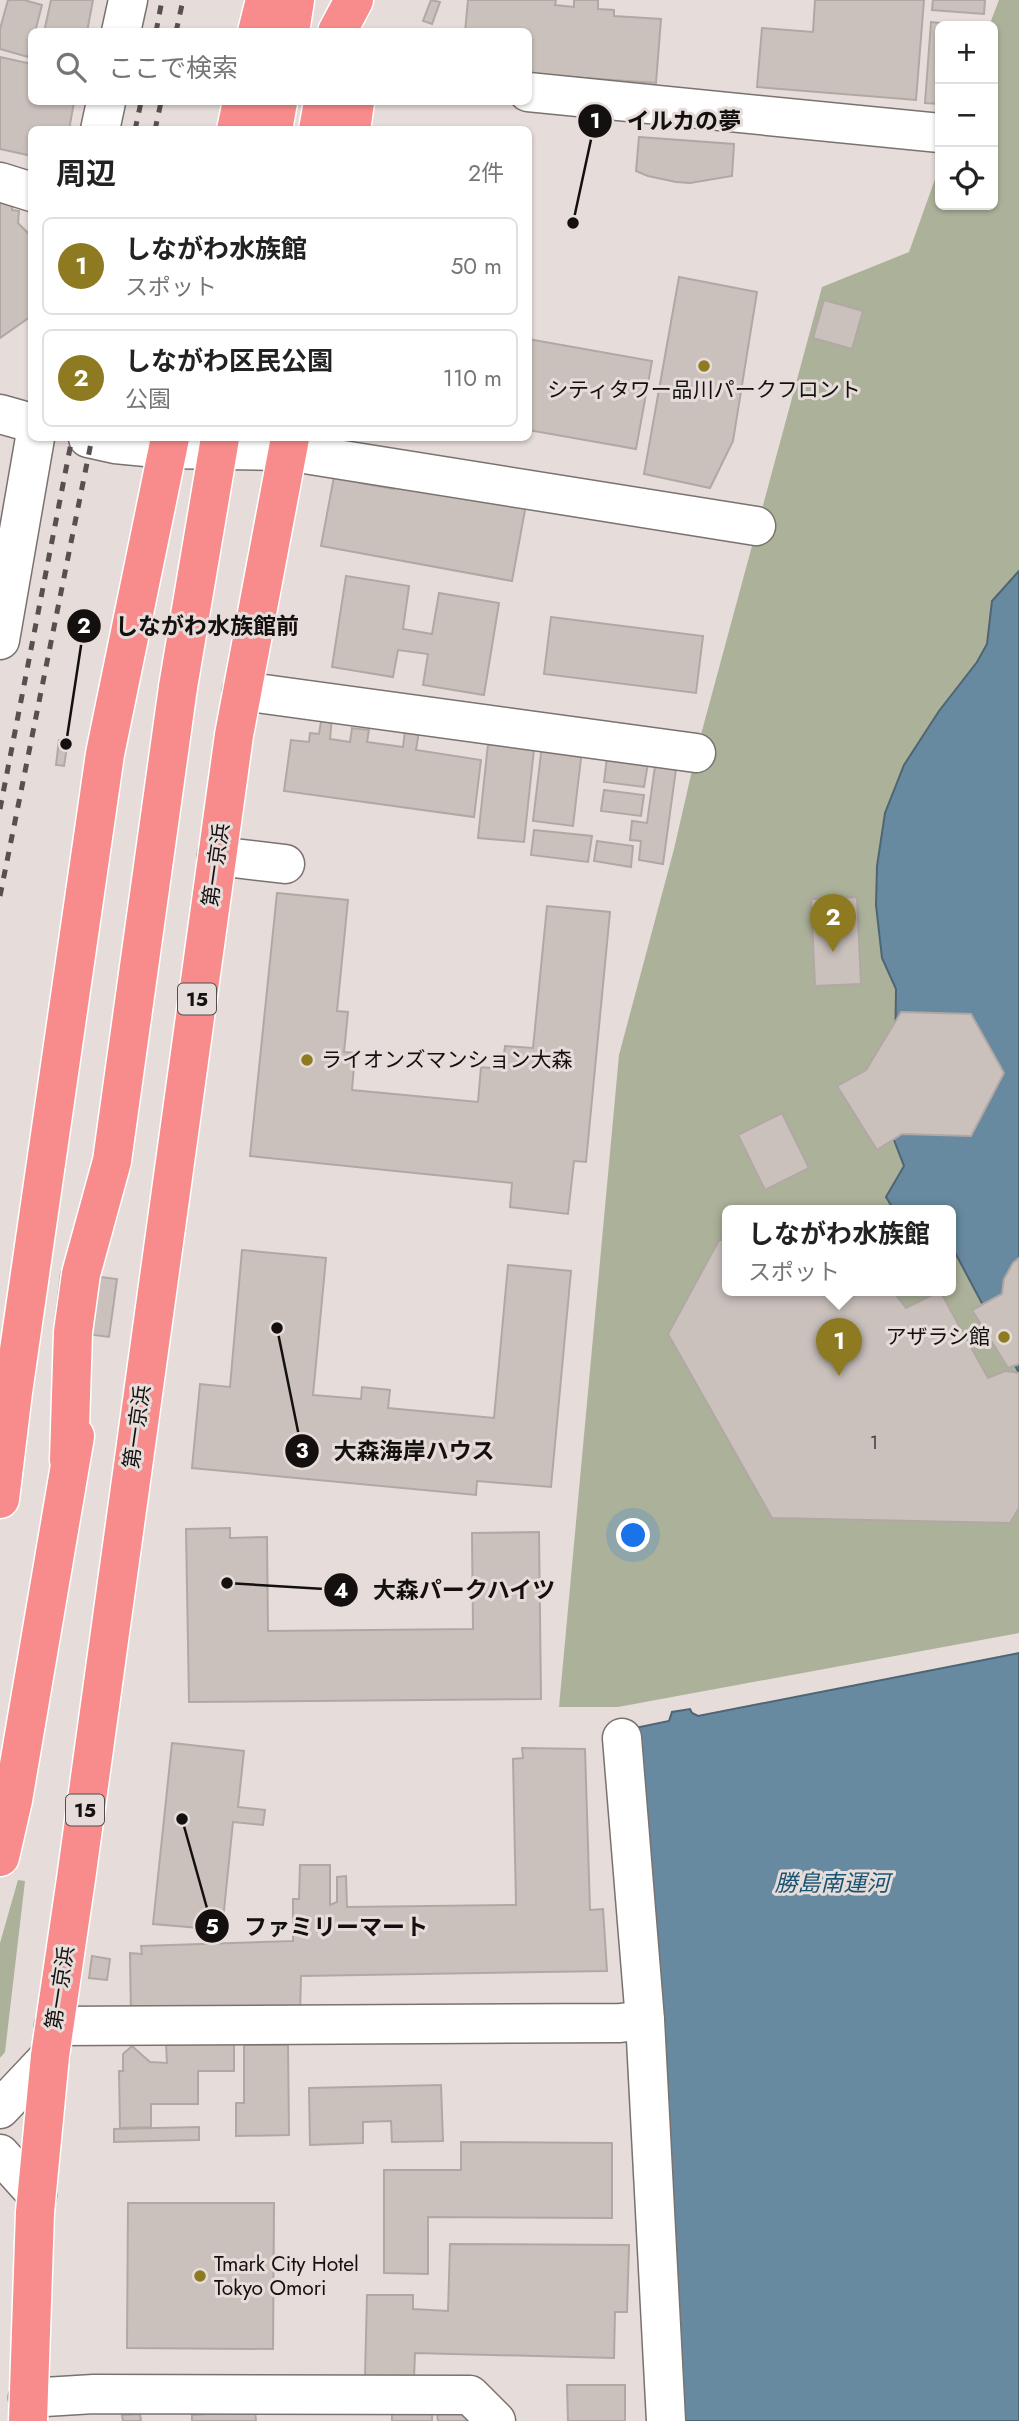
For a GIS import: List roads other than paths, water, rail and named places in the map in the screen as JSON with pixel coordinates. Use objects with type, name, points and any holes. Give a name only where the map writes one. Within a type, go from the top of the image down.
[{"type":"highway","points":[[258,28],[265,0]]},
{"type":"highway","points":[[291,28],[295,0]]},
{"type":"highway","points":[[339,28],[354,0]]},
{"type":"highway","points":[[366,28],[369,0]]},
{"type":"highway","points":[[237,126],[241,105]]},
{"type":"highway","points":[[274,126],[277,105]]},
{"type":"highway","points":[[319,126],[322,105]]},
{"type":"highway","points":[[352,126],[355,105]]},
{"type":"highway","points":[[0,1499],[6,1391],[105,754],[178,441]]},
{"type":"highway","points":[[0,1857],[13,1800],[69,1460],[98,1336],[105,1278],[112,1161],[178,687],[219,441]]},
{"type":"highway","name":"第一京浜","points":[[28,2410],[37,2195],[52,2041],[217,856],[242,691],[288,444]]},
{"type":"street","points":[[122,28],[128,0]]},
{"type":"street","points":[[532,93],[935,133]]},
{"type":"street","points":[[101,126],[105,105]]},
{"type":"street","points":[[0,182],[28,191]]},
{"type":"street","points":[[0,414],[28,422]]},
{"type":"street","points":[[0,457],[28,432]]},
{"type":"street","points":[[0,640],[33,441]]},
{"type":"street","points":[[102,441],[115,444],[178,441],[288,444],[756,526]]},
{"type":"street","points":[[242,691],[696,753]]},
{"type":"street","points":[[217,856],[285,864]]},
{"type":"street","points":[[622,1738],[645,2020],[666,2421]]},
{"type":"street","points":[[0,2109],[52,2041],[645,2020]]},
{"type":"street","points":[[0,2154],[37,2195]]},
{"type":"street","points":[[28,2410],[94,2394],[470,2395],[496,2421]]},
{"type":"water","points":[[1019,571],[1019,1373],[956,1254],[956,1205],[891,1205],[886,1197],[904,1166],[894,1140],[896,989],[882,958],[876,905],[877,866],[885,813],[904,765],[987,644],[992,601]]},
{"type":"water","name":"勝島南運河","points":[[1019,1653],[1019,2421],[676,2421],[635,1728],[669,1721],[672,1712],[690,1709],[698,1716]]},
{"type":"railway","points":[[157,28],[162,0]]},
{"type":"railway","points":[[177,28],[183,0]]},
{"type":"railway","points":[[136,126],[140,105]]},
{"type":"railway","points":[[156,126],[160,105]]},
{"type":"railway","points":[[0,809],[71,441]]},
{"type":"railway","points":[[0,896],[91,441]]},
{"type":"place","name":"イルカの夢","points":[[573,223]]},
{"type":"place","name":"シティタワー品川パークフロント","points":[[704,366]]},
{"type":"place","name":"しながわ水族館前","points":[[66,744]]},
{"type":"place","name":"しながわ区民公園","points":[[833,952]]},
{"type":"place","name":"ライオンズマンション大森","points":[[307,1060]]},
{"type":"place","name":"大森海岸ハウス","points":[[277,1328]]},
{"type":"place","name":"アザラシ館","points":[[1004,1337]]},
{"type":"place","name":"しながわ水族館","points":[[839,1376]]},
{"type":"place","name":"大森パークハイツ","points":[[227,1583]]},
{"type":"place","name":"ファミリーマート","points":[[182,1819]]},
{"type":"place","name":"Tmark City Hotel Tokyo Omori","points":[[200,2276]]}]
